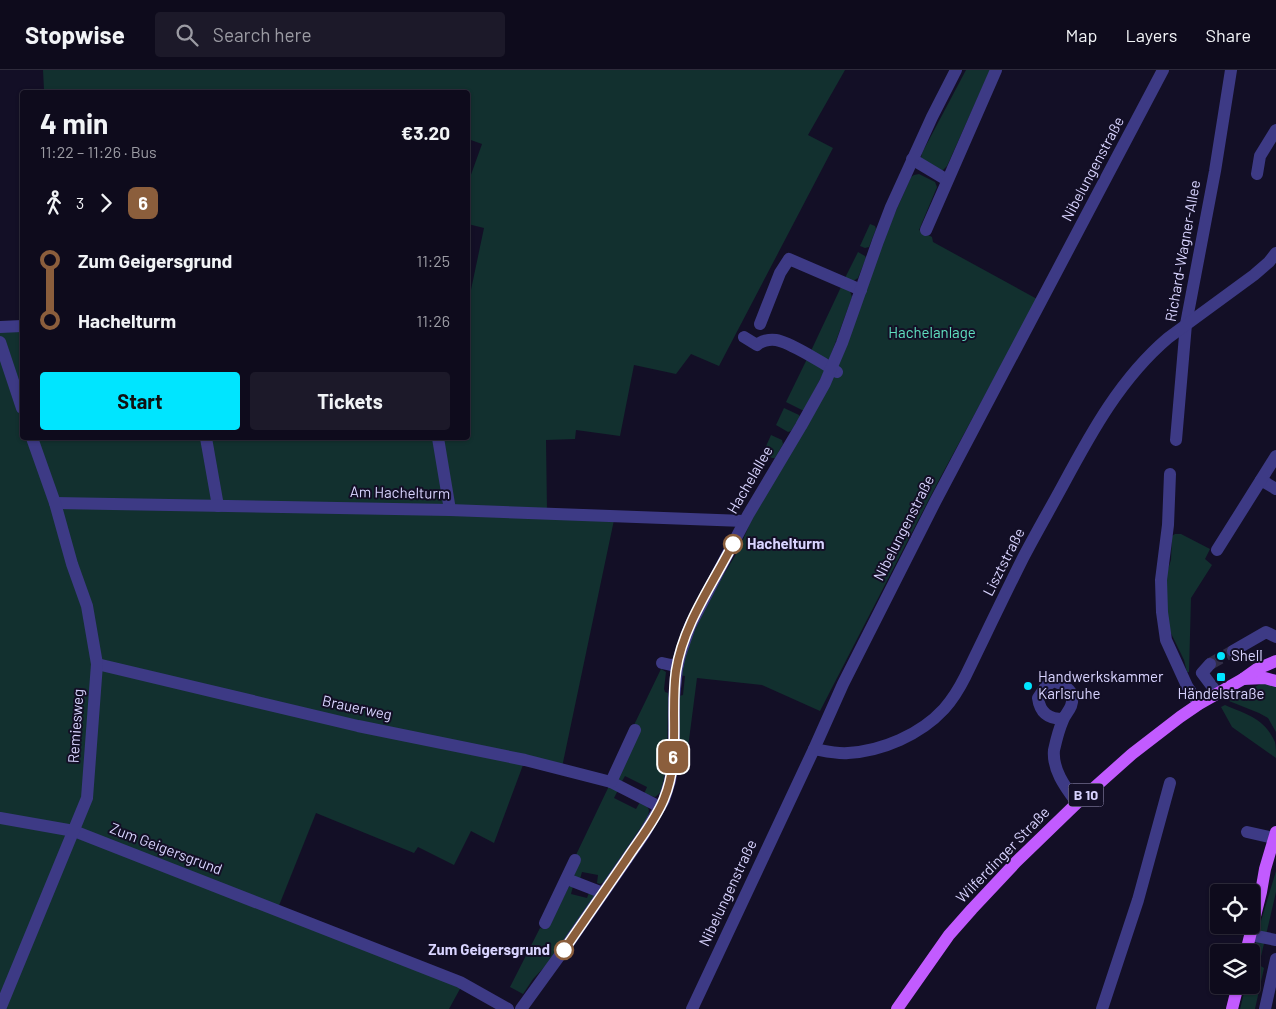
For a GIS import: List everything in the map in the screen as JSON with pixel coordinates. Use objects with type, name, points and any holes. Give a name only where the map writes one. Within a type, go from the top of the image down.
[{"type":"main road","name":"B 10","points":[[1257,668],[1276,651]]},
{"type":"main road","name":"Wilferdinger Straße","points":[[897,1009],[938,950],[966,916],[1016,862],[1077,803],[1132,754],[1180,717],[1243,679],[1257,668],[1276,661]]},
{"type":"main road","points":[[1243,679],[1265,678],[1276,681]]},
{"type":"main road","points":[[1248,944],[1275,832]]},
{"type":"main road","points":[[1261,892],[1276,854]]},
{"type":"main road","points":[[1232,1009],[1236,994]]},
{"type":"street","name":"Hachelallee","points":[[521,1009],[564,951],[644,834],[664,800],[676,754],[675,679],[690,626],[744,521],[834,370],[842,342],[885,224],[912,159],[956,70]]},
{"type":"street","points":[[926,230],[982,106],[996,70]]},
{"type":"street","name":"Nibelungenstraße","points":[[692,1009],[814,749],[842,684],[935,502],[1164,70]]},
{"type":"street","name":"Richard-Wagner-Allee","points":[[1176,440],[1186,324],[1219,172],[1231,70]]},
{"type":"street","points":[[1257,174],[1260,156],[1276,130]]},
{"type":"street","points":[[912,159],[947,180]]},
{"type":"street","name":"Lisztstraße","points":[[814,749],[846,753],[880,747],[895,742],[916,731],[943,710],[965,678],[1024,557],[1082,448],[1129,378],[1162,343],[1254,275],[1276,253]]},
{"type":"street","points":[[760,324],[780,273],[789,259],[861,290]]},
{"type":"street","points":[[0,328],[20,326]]},
{"type":"street","points":[[744,337],[757,345],[767,340],[777,340],[834,370]]},
{"type":"street","points":[[0,342],[20,402]]},
{"type":"street","name":"Remiesweg","points":[[0,1009],[87,798],[97,664],[87,606],[72,564],[55,503],[33,440]]},
{"type":"street","points":[[206,440],[218,506]]},
{"type":"street","points":[[438,440],[450,510]]},
{"type":"street","points":[[1217,550],[1276,456]]},
{"type":"street","points":[[1170,474],[1168,525],[1161,580],[1162,612],[1166,640],[1187,686],[1199,704]]},
{"type":"street","points":[[1261,480],[1276,489]]},
{"type":"street","name":"Am Hachelturm","points":[[55,503],[450,510],[744,521]]},
{"type":"street","points":[[1233,651],[1266,632],[1276,637]]},
{"type":"street","points":[[662,663],[678,664]]},
{"type":"street","name":"Brauerweg","points":[[97,664],[358,726],[525,760],[611,782]]},
{"type":"street","points":[[1187,686],[1206,669],[1217,693]]},
{"type":"street","points":[[1063,719],[1054,751],[1056,768],[1063,784],[1077,803]]},
{"type":"street","points":[[635,730],[611,782],[660,807]]},
{"type":"street","points":[[1102,1009],[1138,900],[1170,783]]},
{"type":"street","name":"Zum Geigersgrund","points":[[0,818],[74,831],[460,982],[508,1009]]},
{"type":"street","points":[[1247,832],[1275,832]]},
{"type":"street","points":[[545,923],[575,860]]},
{"type":"street","points":[[567,879],[603,893]]},
{"type":"street","points":[[1251,935],[1276,940]]},
{"type":"street","points":[[1265,1009],[1276,959]]},
{"type":"green space","points":[[43,70],[845,70],[808,135],[833,148],[719,366],[691,354],[676,374],[634,365],[620,436],[576,430],[575,439],[546,440],[547,511],[614,520],[561,772],[523,765],[494,843],[471,831],[454,865],[418,847],[414,853],[316,813],[278,908],[461,987],[449,1009],[0,1009],[0,332],[20,330],[20,440],[470,440],[470,294],[484,228],[470,224],[470,177],[482,144],[470,140],[470,90],[44,90]]},
{"type":"green space","points":[[966,70],[990,70],[947,166],[942,171],[921,158],[922,153]]},
{"type":"green space","name":"Hachelanlage","points":[[919,174],[935,182],[937,187],[919,230],[932,237],[933,242],[1037,299],[939,480],[820,711],[762,685],[697,678],[686,763],[682,762],[682,743],[679,741],[679,696],[683,695],[685,676],[678,675],[683,657],[708,600],[738,551],[755,512],[823,398],[883,240],[911,177]]},
{"type":"green space","points":[[870,224],[875,226],[876,229],[869,247],[865,248],[860,246]]},
{"type":"green space","points":[[858,252],[866,258],[858,278],[853,281],[845,278]]},
{"type":"green space","points":[[841,287],[850,291],[852,297],[829,360],[810,353]]},
{"type":"green space","points":[[807,359],[825,370],[804,410],[802,410],[786,402]]},
{"type":"green space","points":[[784,408],[800,417],[791,431],[788,432],[776,425]]},
{"type":"green space","points":[[771,435],[782,440],[783,444],[775,458],[763,453]]},
{"type":"green space","points":[[1181,534],[1210,549],[1205,559],[1212,565],[1191,598],[1189,672],[1187,672],[1184,660],[1167,625],[1164,581],[1171,560],[1172,536]]},
{"type":"green space","points":[[661,669],[666,672],[664,689],[668,693],[667,766],[661,792],[655,797],[644,794],[647,787],[625,776],[621,783],[618,775],[634,725]]},
{"type":"green space","points":[[1266,681],[1276,685],[1276,732],[1268,718],[1229,701]]},
{"type":"green space","points":[[1225,705],[1254,718],[1266,728],[1275,742],[1276,758],[1232,727],[1221,707]]},
{"type":"green space","points":[[609,786],[618,790],[614,798],[636,809],[640,802],[647,806],[649,810],[648,817],[604,882],[600,884],[597,883],[598,875],[582,872],[580,879],[576,878],[574,875],[575,857]]},
{"type":"green space","points":[[1276,871],[1276,892],[1260,961],[1260,944],[1256,944],[1258,934],[1260,934],[1261,921]]},
{"type":"green space","points":[[570,886],[573,886],[571,894],[587,898],[590,890],[596,894],[549,962],[533,979],[523,994],[510,987],[540,928],[545,929],[549,927]]},
{"type":"green space","points":[[1260,966],[1264,968],[1260,986]]},
{"type":"green space","points":[[1244,994],[1258,994],[1255,1009],[1240,1009]]},
{"type":"tunnel","points":[[1210,664],[1233,651]]},
{"type":"bus line","name":"6","points":[[564,950],[644,834],[664,800],[670,780],[674,754],[676,669],[696,612],[733,544]]},
{"type":"place","name":"Hachelturm","points":[[733,544]]},
{"type":"place","name":"Shell","points":[[1221,656]]},
{"type":"place","name":"Händelstraße","points":[[1221,677]]},
{"type":"place","name":"Handwerkskammer Karlsruhe","points":[[1028,686]]},
{"type":"place","name":"Zum Geigersgrund","points":[[564,950]]}]
